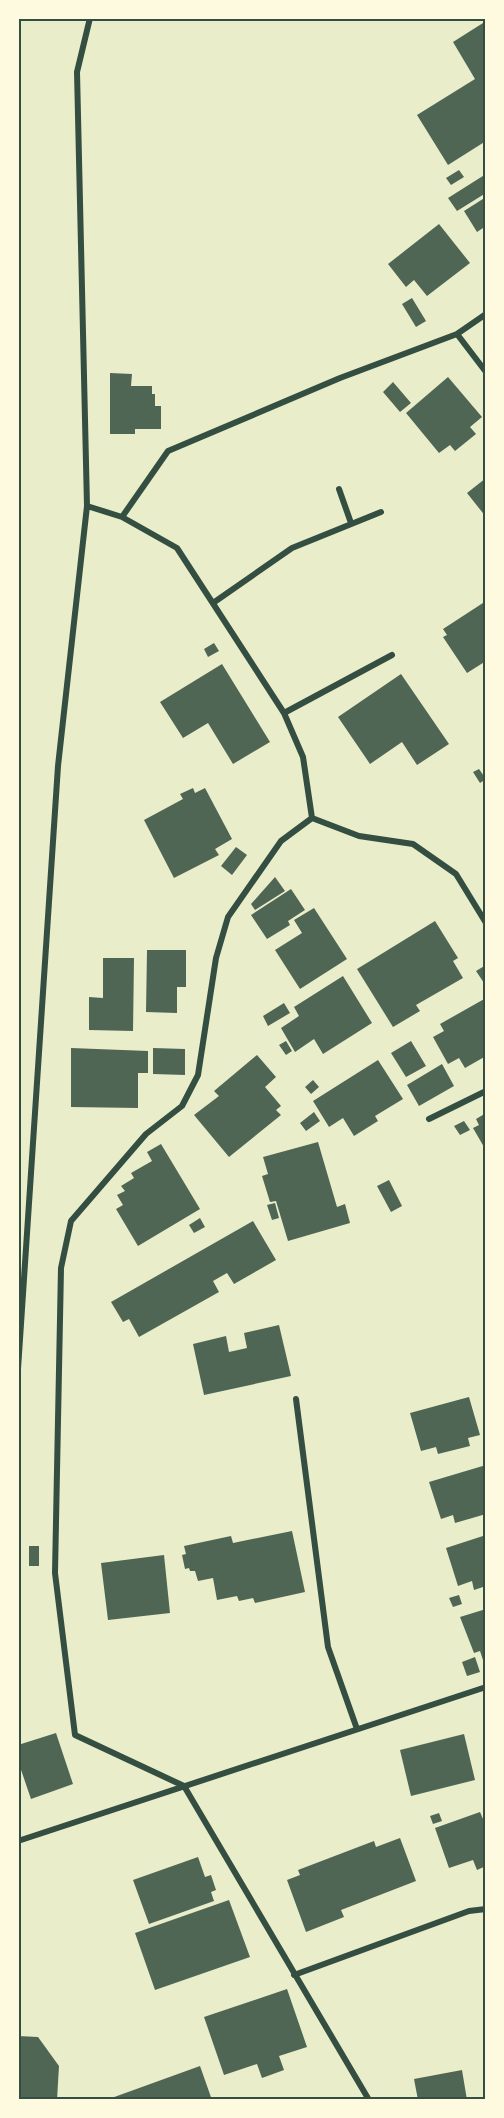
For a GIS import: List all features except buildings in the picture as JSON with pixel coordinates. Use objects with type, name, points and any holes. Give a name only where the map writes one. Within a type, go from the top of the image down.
[{"type":"street","points":[[18,1369],[58,766],[87,506],[77,72],[90,18]]},
{"type":"street","points":[[122,517],[168,451],[340,378],[457,334],[486,314]]},
{"type":"street","points":[[457,334],[486,372]]},
{"type":"street","points":[[339,489],[351,523]]},
{"type":"street","points":[[87,506],[122,517],[177,548],[284,713],[303,757],[312,818]]},
{"type":"street","points":[[213,603],[292,548],[381,512]]},
{"type":"street","points":[[284,713],[392,655]]},
{"type":"street","points":[[312,818],[359,836],[413,844],[456,874],[486,923]]},
{"type":"street","points":[[312,818],[281,841],[228,917],[216,958],[198,1075],[182,1106],[146,1134],[71,1221],[61,1268],[55,1572],[75,1735],[184,1786],[369,2100]]},
{"type":"street","points":[[429,1119],[486,1091]]},
{"type":"street","points":[[296,1399],[328,1647],[357,1729]]},
{"type":"street","points":[[18,1841],[486,1687]]},
{"type":"street","points":[[294,1975],[469,1911],[486,1909]]}]
